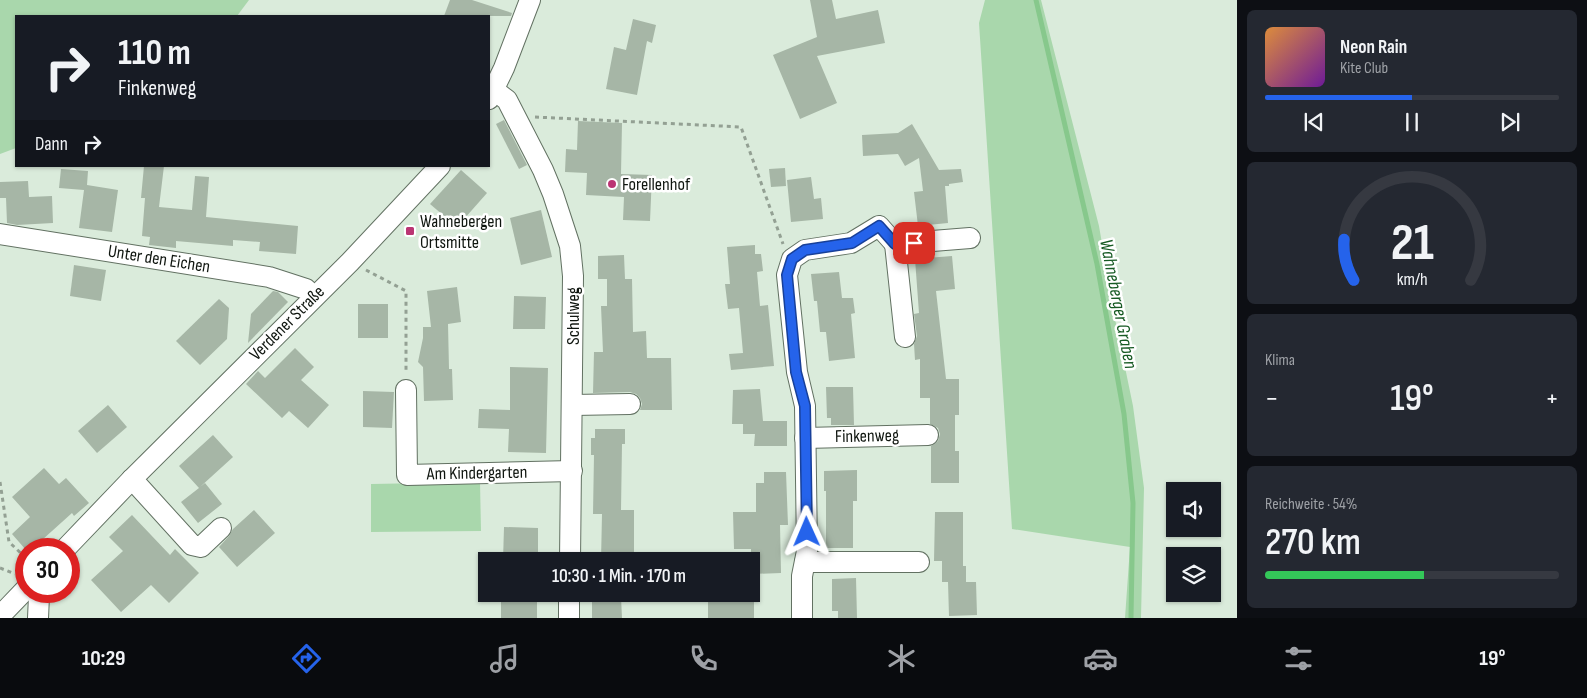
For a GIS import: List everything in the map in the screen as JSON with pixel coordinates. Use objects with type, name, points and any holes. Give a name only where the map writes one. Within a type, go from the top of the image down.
[{"type":"street","points":[[491,94],[504,68],[530,0]]},
{"type":"street","name":"Schulweg","points":[[491,94],[507,100],[554,194],[570,246],[573,276],[570,552]]},
{"type":"street","name":"Verdener Straße","points":[[76,538],[132,479],[350,262],[439,167]]},
{"type":"street","points":[[802,618],[802,576],[807,550],[805,406],[796,372],[787,275],[792,259],[805,250],[852,243],[879,226],[895,244],[904,337]]},
{"type":"street","name":"Unter den Eichen","points":[[0,234],[269,277],[306,290],[314,297]]},
{"type":"street","points":[[895,244],[970,238]]},
{"type":"street","name":"Am Kindergarten","points":[[406,390],[407,475],[572,471]]},
{"type":"street","points":[[573,405],[630,404]]},
{"type":"street","name":"Finkenweg","points":[[805,438],[928,435]]},
{"type":"street","points":[[132,479],[192,545],[201,547],[221,528]]},
{"type":"street","points":[[805,562],[919,562]]},
{"type":"street","points":[[0,616],[15,600]]},
{"type":"street","points":[[569,618],[570,602]]},
{"type":"street","points":[[38,618],[39,603]]},
{"type":"path","points":[[515,116],[741,126],[785,252],[792,259]]},
{"type":"path","points":[[350,262],[406,292],[406,390]]},
{"type":"path","points":[[0,482],[9,542],[15,548]]},
{"type":"green space","points":[[0,0],[249,0],[238,15],[15,15],[15,148],[0,154]]},
{"type":"green space","points":[[985,0],[1041,0],[1099,226],[1114,314],[1133,406],[1144,488],[1141,618],[1125,618],[1130,547],[1012,529],[979,23]]},
{"type":"green space","points":[[480,482],[481,531],[371,532],[371,484]]},
{"type":"building","points":[[450,0],[472,0],[512,13],[511,16],[444,15]]},
{"type":"building","points":[[810,0],[832,0],[836,19],[878,10],[885,43],[817,56],[837,103],[800,119],[773,55],[817,37]]},
{"type":"building","points":[[633,19],[656,25],[652,43],[647,41],[637,95],[606,89],[614,47],[626,50]]},
{"type":"building","points":[[504,120],[527,165],[519,169],[496,124]]},
{"type":"building","points":[[578,121],[622,123],[621,174],[652,175],[650,221],[623,220],[624,197],[586,195],[587,173],[565,172],[566,149],[577,150]]},
{"type":"building","points":[[912,124],[939,170],[961,169],[963,182],[945,186],[948,223],[918,226],[914,192],[923,191],[919,158],[905,166],[898,154],[863,156],[862,135],[898,133]]},
{"type":"building","points":[[144,167],[164,167],[159,207],[192,210],[195,176],[209,177],[206,217],[298,226],[296,254],[259,251],[260,242],[233,240],[233,246],[176,241],[176,248],[149,245],[150,237],[142,236],[145,198],[141,198]]},
{"type":"building","points":[[785,168],[786,186],[771,187],[769,169]]},
{"type":"building","points":[[61,169],[88,171],[87,185],[118,190],[112,232],[79,228],[84,190],[59,188]]},
{"type":"building","points":[[461,170],[487,193],[457,227],[430,204]]},
{"type":"building","points":[[811,177],[814,199],[821,198],[823,219],[791,222],[787,180]]},
{"type":"building","points":[[28,181],[29,197],[52,196],[53,223],[17,225],[7,223],[6,198],[0,198],[0,182]]},
{"type":"building","points":[[541,210],[552,257],[521,265],[510,218]]},
{"type":"building","points":[[755,245],[755,254],[761,254],[763,271],[757,272],[760,306],[768,305],[774,366],[731,370],[729,354],[743,353],[739,308],[728,309],[725,284],[730,284],[727,247]]},
{"type":"building","points":[[624,255],[625,279],[632,279],[633,332],[646,331],[647,358],[671,358],[672,410],[640,410],[642,404],[640,398],[630,392],[593,393],[594,352],[603,352],[601,306],[607,306],[607,279],[598,279],[598,256]]},
{"type":"building","points":[[952,256],[955,289],[936,291],[946,379],[959,379],[959,415],[955,415],[955,451],[959,451],[959,483],[931,483],[931,446],[938,441],[940,434],[938,428],[930,424],[930,398],[920,398],[920,359],[915,360],[914,344],[917,336],[914,314],[919,313],[915,259]]},
{"type":"building","points":[[74,265],[106,270],[101,301],[70,296]]},
{"type":"building","points":[[839,272],[842,298],[853,298],[855,313],[851,314],[855,358],[829,361],[826,332],[820,332],[817,301],[814,301],[811,274]]},
{"type":"building","points":[[457,287],[461,322],[448,324],[449,369],[452,369],[453,400],[424,401],[423,367],[418,362],[423,338],[423,327],[431,327],[427,291]]},
{"type":"building","points":[[273,291],[278,292],[288,302],[248,343],[251,314]]},
{"type":"building","points":[[514,296],[546,297],[545,329],[513,329]]},
{"type":"building","points":[[219,299],[229,308],[227,339],[200,365],[176,341]]},
{"type":"building","points":[[358,304],[388,304],[388,338],[358,338]]},
{"type":"building","points":[[295,348],[314,367],[301,380],[329,405],[308,428],[289,411],[282,418],[246,384],[258,371],[265,378]]},
{"type":"building","points":[[510,367],[548,368],[546,453],[508,452],[509,429],[478,428],[479,409],[510,410]]},
{"type":"building","points":[[826,387],[853,387],[854,425],[831,425],[831,418],[827,418]]},
{"type":"building","points":[[760,389],[763,421],[787,421],[787,446],[754,446],[755,434],[743,434],[743,424],[732,424],[733,390]]},
{"type":"building","points":[[363,391],[394,392],[392,428],[363,427]]},
{"type":"building","points":[[108,405],[127,427],[97,453],[78,431]]},
{"type":"building","points":[[595,429],[625,429],[625,444],[622,444],[621,510],[634,510],[634,552],[601,552],[602,514],[593,514],[594,455],[591,455],[591,438],[595,438]]},
{"type":"building","points":[[213,435],[233,457],[200,487],[205,483],[222,504],[198,523],[181,502],[199,488],[179,466]]},
{"type":"building","points":[[44,468],[59,484],[66,478],[89,503],[74,516],[72,513],[44,538],[16,538],[12,534],[30,517],[12,497]]},
{"type":"building","points":[[857,470],[857,501],[853,501],[853,548],[826,548],[824,471]]},
{"type":"building","points":[[764,472],[786,472],[788,525],[780,525],[781,573],[760,574],[760,552],[751,552],[751,549],[734,549],[733,512],[756,512],[756,483],[764,483]]},
{"type":"building","points":[[254,510],[275,533],[237,567],[219,547],[233,529]]},
{"type":"building","points":[[935,512],[963,512],[963,566],[966,566],[966,582],[976,582],[977,615],[949,616],[948,582],[942,582],[942,561],[934,561]]},
{"type":"building","points":[[132,515],[170,555],[175,549],[199,573],[169,603],[151,585],[121,612],[91,580],[123,551],[109,537]]},
{"type":"building","points":[[504,527],[538,528],[538,552],[503,552]]},
{"type":"building","points":[[856,578],[857,618],[838,618],[838,611],[832,611],[832,579]]},
{"type":"building","points":[[501,602],[537,602],[537,618],[501,618]]},
{"type":"building","points":[[592,602],[621,602],[622,618],[592,618]]},
{"type":"building","points":[[708,602],[754,602],[754,618],[708,618]]},
{"type":"waterway","name":"Wahneberger Graben","points":[[1036,0],[1097,264],[1124,414],[1133,503],[1131,618]]},
{"type":"place","name":"Forellenhof","points":[[612,184]]},
{"type":"place","name":"Wahnebergen Ortsmitte","points":[[410,231]]},
{"type":"route","points":[[807,532],[805,406],[796,372],[787,275],[792,259],[805,250],[852,243],[879,226],[895,244],[914,243]]}]
